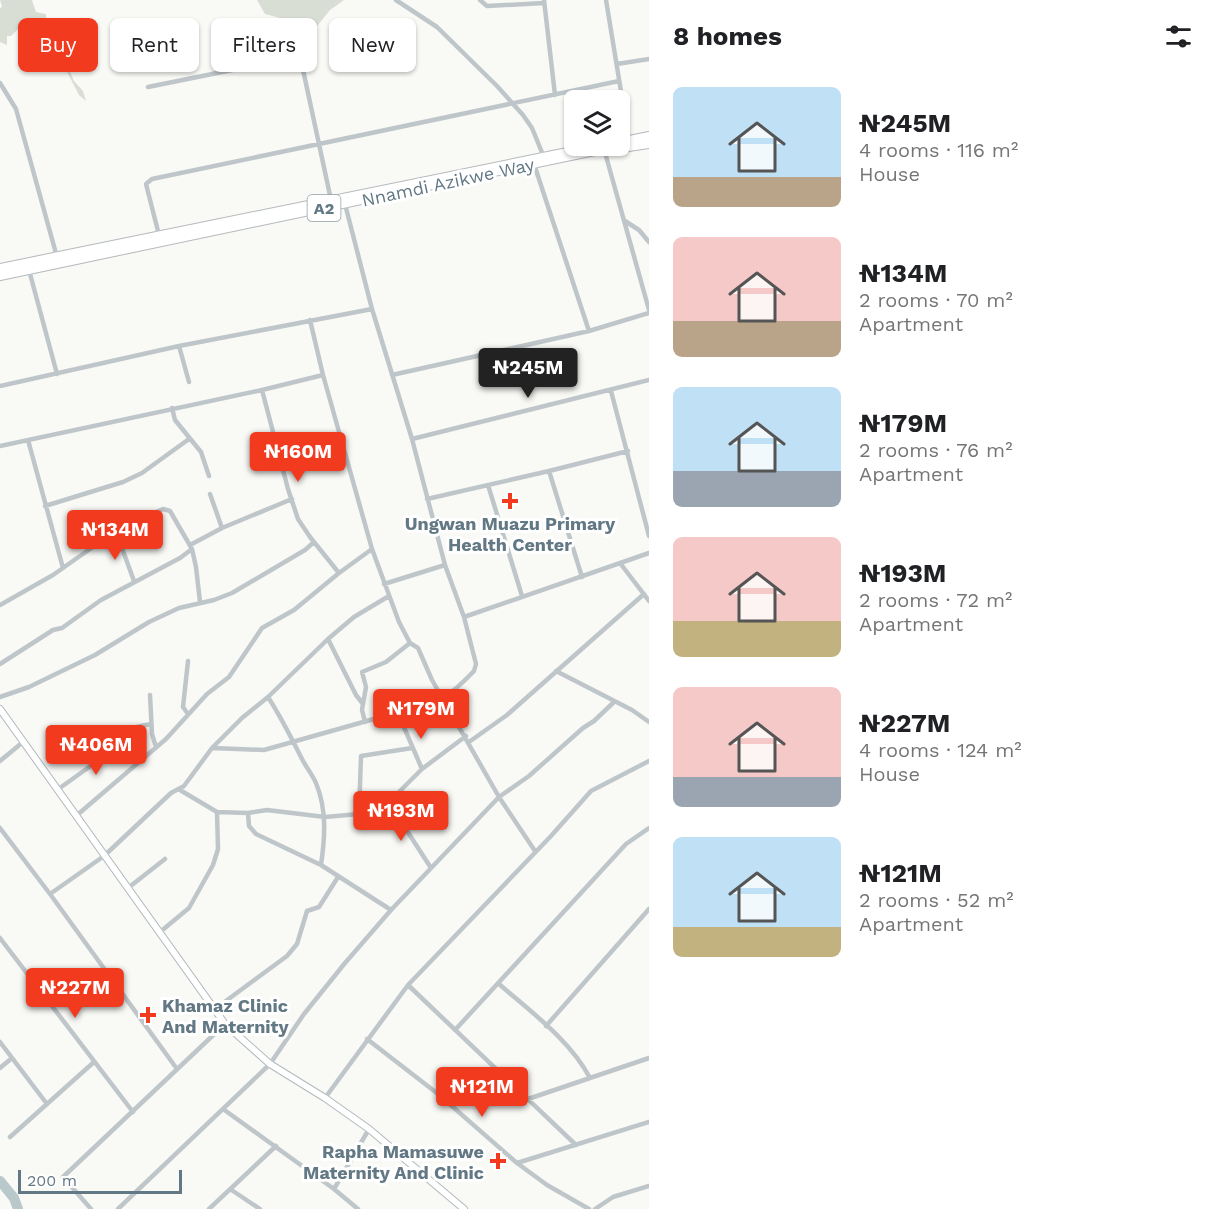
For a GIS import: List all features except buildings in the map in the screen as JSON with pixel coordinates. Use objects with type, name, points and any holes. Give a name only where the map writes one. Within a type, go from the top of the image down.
[{"type":"highway","points":[[630,140],[649,136]]},
{"type":"highway","name":"Nnamdi Azikwe Way","points":[[630,147],[649,144]]},
{"type":"highway","name":"Nnamdi Azikwe Way","points":[[0,268],[564,152]]},
{"type":"highway","name":"Nnamdi Azikwe Way","points":[[0,276],[566,156]]},
{"type":"street","points":[[396,0],[437,27],[513,103],[532,128],[543,155]]},
{"type":"street","points":[[480,0],[487,6],[544,1],[555,95]]},
{"type":"street","points":[[606,0],[621,90]]},
{"type":"street","points":[[147,87],[296,57],[302,65],[331,200]]},
{"type":"street","points":[[617,64],[649,59]]},
{"type":"street","points":[[159,235],[147,190],[148,181],[620,81]]},
{"type":"street","points":[[0,83],[16,109],[57,257]]},
{"type":"street","points":[[392,375],[589,331],[649,312],[625,221],[604,156]]},
{"type":"street","points":[[534,164],[589,331]]},
{"type":"street","points":[[212,748],[264,750],[381,717],[400,718],[418,714],[474,671],[476,664],[464,617],[445,565],[412,439],[372,309],[345,204]]},
{"type":"street","points":[[625,221],[649,242]]},
{"type":"street","points":[[643,235],[649,231]]},
{"type":"street","points":[[29,270],[57,374]]},
{"type":"street","points":[[0,386],[179,346],[372,309]]},
{"type":"street","points":[[310,320],[322,375],[372,549],[399,622],[410,643],[417,648],[432,680],[499,797],[536,851]]},
{"type":"street","points":[[179,346],[189,382]]},
{"type":"street","points":[[0,446],[322,375]]},
{"type":"street","points":[[412,439],[649,380]]},
{"type":"street","points":[[262,390],[298,519],[339,573]]},
{"type":"street","points":[[611,391],[649,536]]},
{"type":"street","points":[[172,408],[175,420],[201,452],[209,476]]},
{"type":"street","points":[[45,506],[123,482],[142,473],[189,439]]},
{"type":"street","points":[[28,440],[63,568]]},
{"type":"street","points":[[427,499],[628,451]]},
{"type":"street","points":[[549,471],[582,576]]},
{"type":"street","points":[[488,485],[522,596]]},
{"type":"street","points":[[210,494],[222,528]]},
{"type":"street","points":[[0,664],[53,630],[62,628],[101,600],[180,558],[191,547],[222,528],[292,500]]},
{"type":"street","points":[[0,595],[1,604],[29,590],[114,532],[159,509],[166,509],[170,511],[191,547],[200,602]]},
{"type":"street","points":[[114,532],[134,581]]},
{"type":"street","points":[[0,697],[29,687],[95,656],[149,622],[179,608],[214,600],[232,593],[305,550],[314,542]]},
{"type":"street","points":[[75,816],[175,730],[207,694],[229,677],[262,628],[294,610],[372,549]]},
{"type":"street","points":[[464,617],[649,553]]},
{"type":"street","points":[[620,563],[649,601]]},
{"type":"street","points":[[384,584],[445,565]]},
{"type":"street","points":[[469,742],[507,715],[644,594]]},
{"type":"street","points":[[50,894],[104,856],[171,793],[180,789],[212,748],[328,639],[354,617],[390,596]]},
{"type":"street","points":[[328,639],[356,695],[363,704]]},
{"type":"street","points":[[365,722],[362,710],[366,687],[362,672],[386,662],[410,643]]},
{"type":"street","points":[[188,661],[183,707],[188,714]]},
{"type":"street","points":[[556,671],[632,710],[649,722]]},
{"type":"street","points":[[150,695],[152,734],[156,747]]},
{"type":"street","points":[[268,697],[283,719],[302,760],[315,781],[325,818],[321,866]]},
{"type":"street","points":[[118,1209],[270,1064],[304,1014],[345,963],[391,910],[499,797],[529,776],[614,702]]},
{"type":"street","points":[[0,709],[225,1024],[270,1064],[369,1129],[464,1209]]},
{"type":"street","points":[[400,718],[422,769]]},
{"type":"street","points":[[57,790],[92,765],[88,744],[90,741],[151,724]]},
{"type":"street","points":[[180,789],[217,812],[248,813],[267,810],[325,818],[359,814],[386,805],[422,769],[466,736]]},
{"type":"street","points":[[0,761],[23,742]]},
{"type":"street","points":[[359,814],[362,756],[412,748]]},
{"type":"street","points":[[325,1098],[408,985],[591,790],[649,761]]},
{"type":"street","points":[[386,805],[400,820],[431,868]]},
{"type":"street","points":[[160,932],[189,908],[213,865],[218,849],[217,812]]},
{"type":"street","points":[[248,813],[249,826],[256,834],[321,866],[391,910]]},
{"type":"street","points":[[0,828],[177,1069]]},
{"type":"street","points":[[455,1030],[626,844],[649,828]]},
{"type":"street","points":[[128,888],[165,859]]},
{"type":"street","points":[[215,1009],[287,956],[297,944],[307,911],[319,907],[338,877]]},
{"type":"street","points":[[546,1026],[649,909]]},
{"type":"street","points":[[0,938],[133,1112]]},
{"type":"street","points":[[499,984],[546,1026],[582,1063],[590,1078]]},
{"type":"street","points":[[408,985],[576,1145]]},
{"type":"street","points":[[91,1209],[63,1177],[225,1024]]},
{"type":"street","points":[[367,1039],[438,1094],[517,1163],[547,1185],[589,1209]]},
{"type":"street","points":[[0,1042],[47,1104]]},
{"type":"street","points":[[0,1068],[12,1058]]},
{"type":"street","points":[[528,1099],[649,1058]]},
{"type":"street","points":[[10,1137],[94,1062]]},
{"type":"street","points":[[223,1109],[334,1188],[358,1209]]},
{"type":"street","points":[[517,1163],[649,1122]]},
{"type":"street","points":[[334,1188],[369,1129]]},
{"type":"street","points":[[209,1209],[276,1146]]},
{"type":"street","points":[[595,1209],[613,1197],[649,1186]]},
{"type":"street","points":[[230,1189],[260,1209]]},
{"type":"shaded area","points":[[0,0],[32,0],[36,12],[46,14],[46,18],[18,18],[18,29],[11,36],[7,36],[7,45],[0,42],[0,9],[2,6]]},
{"type":"shaded area","points":[[257,0],[344,0],[330,10],[317,26],[317,18],[280,18],[265,14]]},
{"type":"shaded area","points":[[67,72],[70,72],[74,81],[83,91],[86,101],[79,95]]},
{"type":"waterway","points":[[0,1181],[14,1198],[18,1209]]},
{"type":"place","name":"Ungwan Muazu Primary Health Center","points":[[510,501]]},
{"type":"place","name":"Khamaz Clinic And Maternity","points":[[148,1015]]},
{"type":"place","name":"Rapha Mamasuwe Maternity And Clinic","points":[[498,1161]]}]
